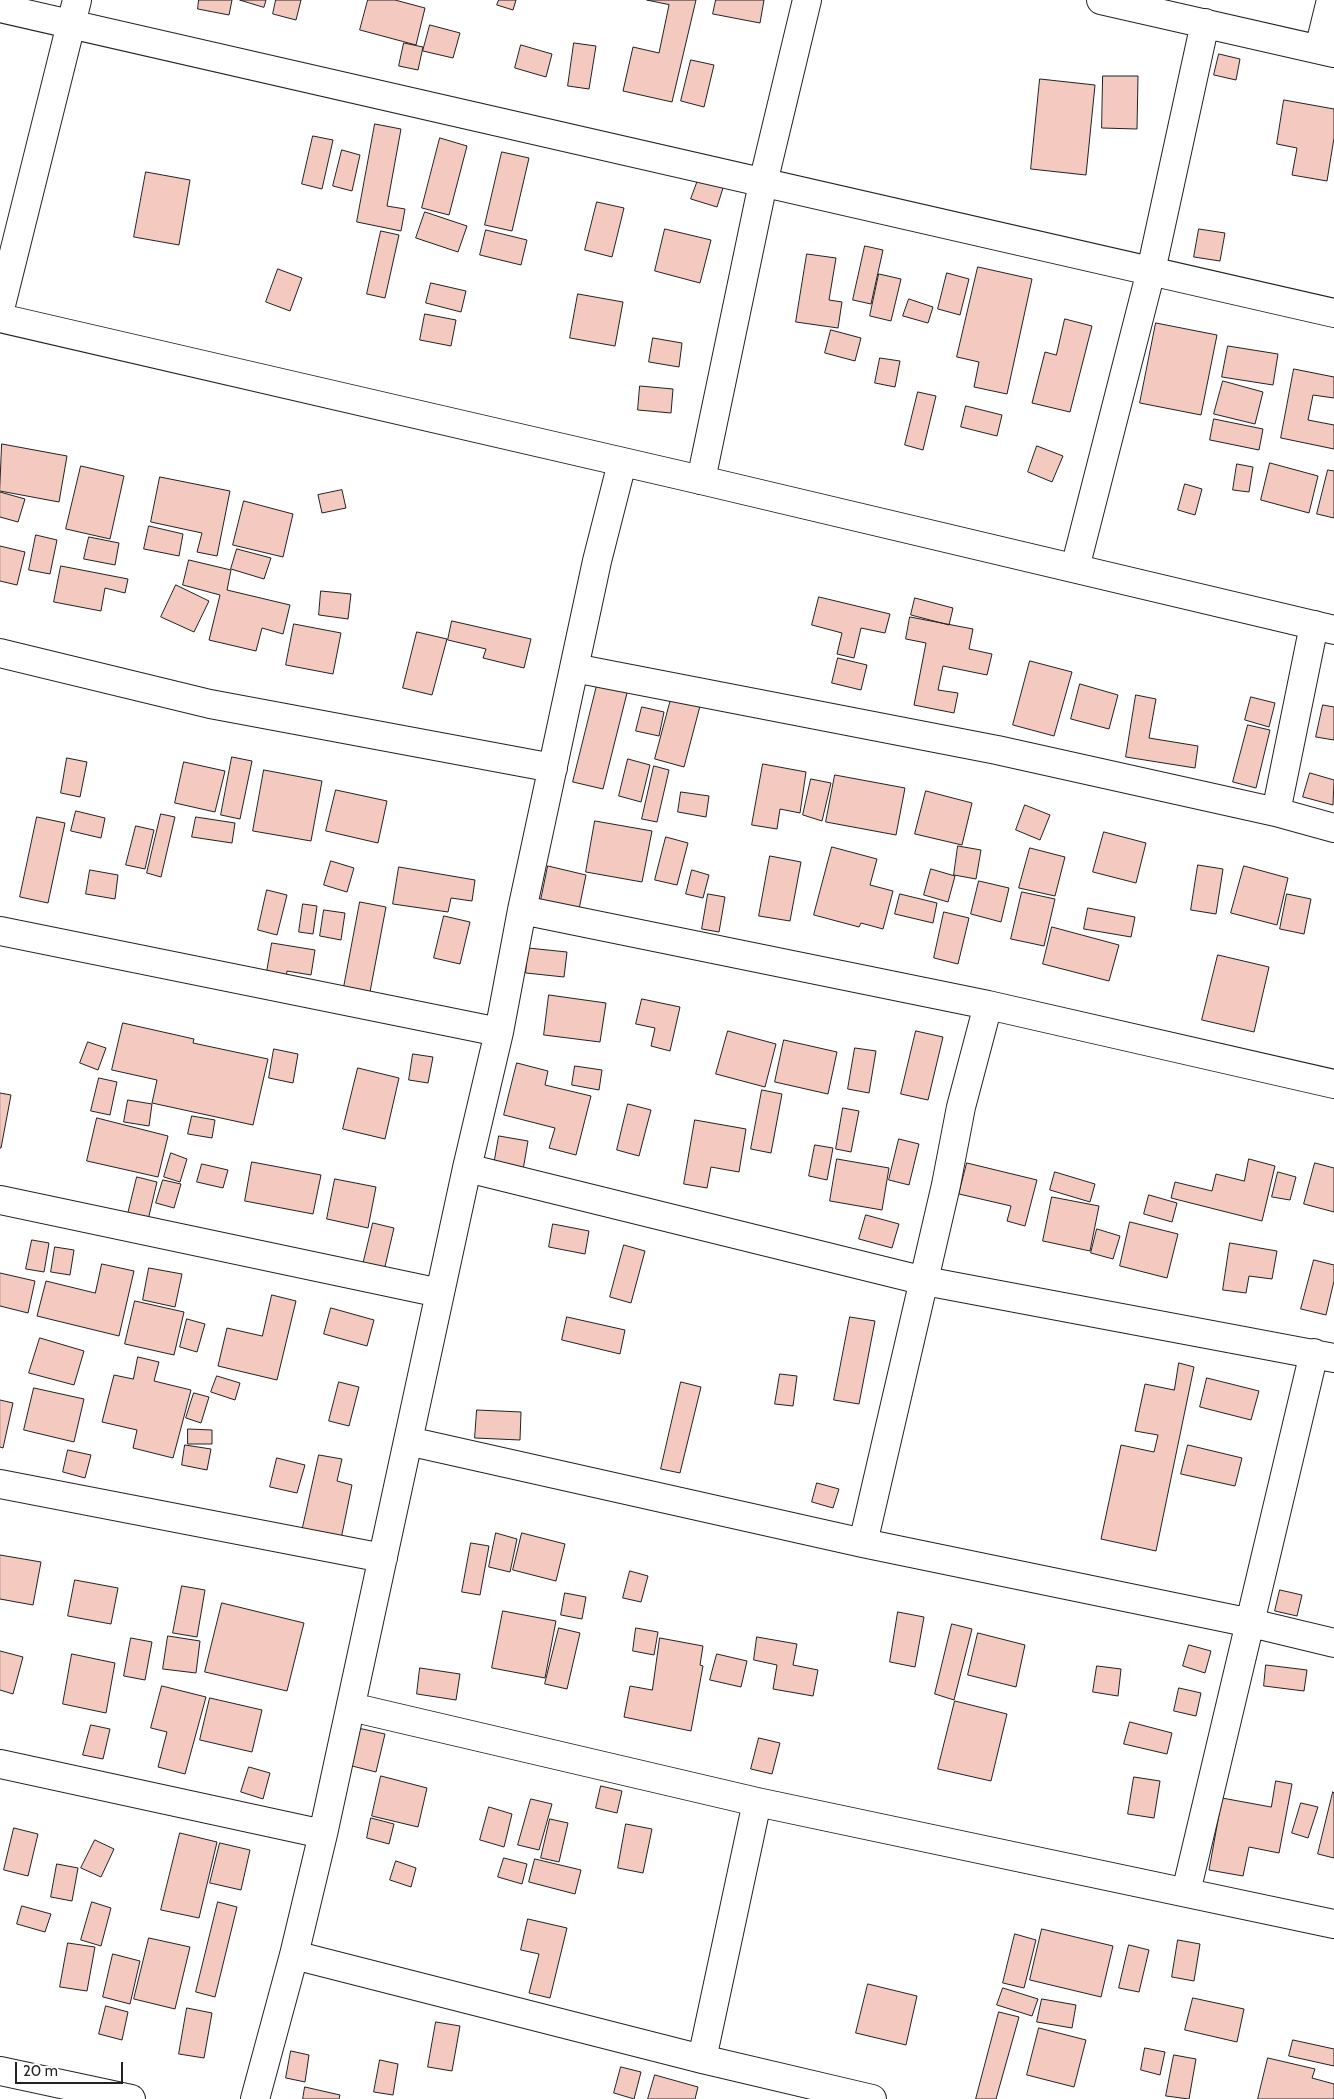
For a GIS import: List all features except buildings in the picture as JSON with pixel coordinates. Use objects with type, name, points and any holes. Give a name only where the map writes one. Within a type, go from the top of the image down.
[{"type":"street","points":[[701,480],[763,183],[807,0]]},
{"type":"street","points":[[1101,0],[1326,51],[1331,0]]},
{"type":"street","points":[[0,8],[74,12],[763,183],[1334,313]]},
{"type":"street","points":[[0,309],[74,12]]},
{"type":"street","points":[[1075,568],[1151,271],[1205,24]]},
{"type":"street","points":[[0,318],[701,480],[1324,627],[1276,812]]},
{"type":"street","points":[[255,2099],[294,1955],[323,1834],[467,1168],[499,1032],[522,910],[597,561],[622,463]]},
{"type":"street","points":[[0,653],[210,704],[553,768]]},
{"type":"street","points":[[574,668],[997,750],[1276,812],[1334,828]]},
{"type":"street","points":[[522,910],[988,1005],[1334,1084]]},
{"type":"street","points":[[0,931],[499,1032]]},
{"type":"street","points":[[863,1543],[946,1185],[961,1107],[988,1005]]},
{"type":"street","points":[[467,1168],[924,1281],[1324,1355],[1251,1623],[1186,1892]]},
{"type":"street","points":[[0,1200],[440,1293]]},
{"type":"street","points":[[408,1441],[863,1543],[1251,1623],[1334,1643]]},
{"type":"street","points":[[0,1484],[383,1558]]},
{"type":"street","points":[[351,1707],[757,1802],[1334,1924]]},
{"type":"street","points":[[0,1764],[323,1834]]},
{"type":"street","points":[[702,2059],[757,1802]]},
{"type":"street","points":[[294,1955],[702,2059],[825,2094],[872,2099]]},
{"type":"street","points":[[0,2071],[131,2099]]}]
